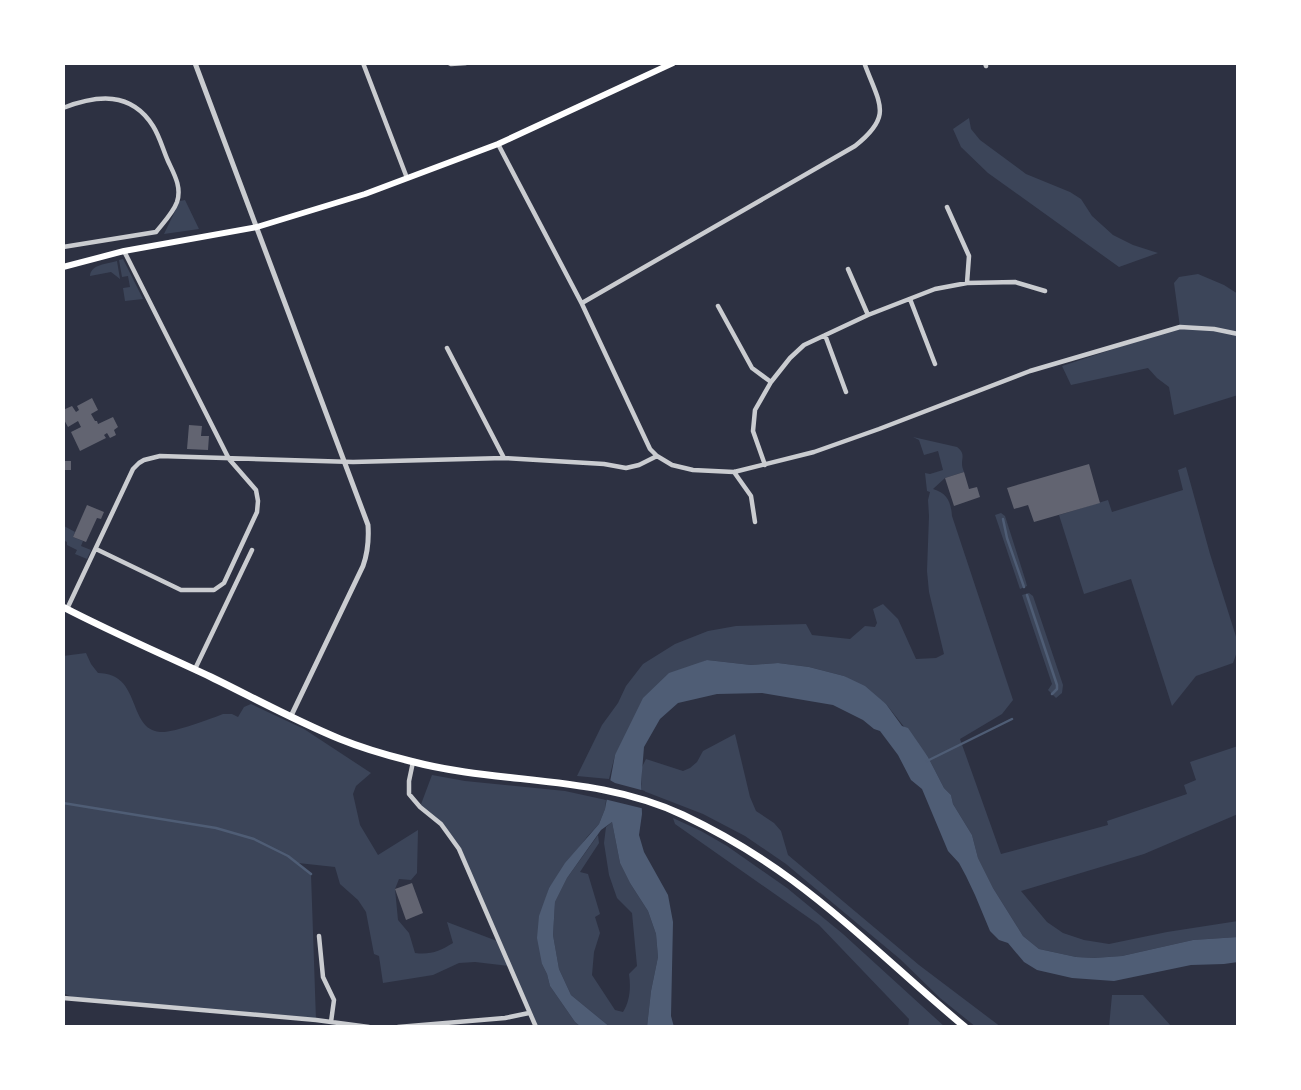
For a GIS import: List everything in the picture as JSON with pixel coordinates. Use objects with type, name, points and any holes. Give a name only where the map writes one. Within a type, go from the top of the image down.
[{"type":"highway","points":[[65,608],[291,716],[374,751],[457,771],[604,789],[636,797],[682,814],[727,838],[790,878],[965,1027]]},
{"type":"main road","points":[[63,267],[124,251],[257,227],[343,201],[498,144],[673,63]]},
{"type":"street","points":[[195,63],[368,525],[368,554],[358,580],[291,716]]},
{"type":"street","points":[[363,63],[407,178]]},
{"type":"street","points":[[449,63],[466,63]]},
{"type":"street","points":[[582,304],[855,146],[872,133],[879,120],[880,104],[865,65]]},
{"type":"street","points":[[63,108],[97,98],[129,103],[143,113],[154,128],[179,187],[177,202],[156,232],[63,247]]},
{"type":"street","points":[[498,144],[582,304],[650,449],[672,465],[693,470],[734,472],[765,465],[814,452],[1030,371],[1180,327],[1238,334]]},
{"type":"street","points":[[947,207],[969,256],[967,283]]},
{"type":"street","points":[[96,549],[181,590],[214,590],[224,583],[257,512],[256,490],[229,459],[124,251]]},
{"type":"street","points":[[848,269],[868,315]]},
{"type":"street","points":[[765,465],[753,431],[755,410],[771,382],[804,345],[868,315],[934,289],[967,283],[1015,282],[1045,291]]},
{"type":"street","points":[[910,299],[935,364]]},
{"type":"street","points":[[718,306],[752,368],[771,382]]},
{"type":"street","points":[[825,335],[846,392]]},
{"type":"street","points":[[447,348],[504,458]]},
{"type":"street","points":[[65,608],[134,469],[139,463],[152,457],[344,461],[504,458],[604,464],[626,468],[657,456]]},
{"type":"street","points":[[734,472],[751,496],[755,522]]},
{"type":"street","points":[[195,670],[252,550]]},
{"type":"street","points":[[413,762],[409,793],[442,824],[459,849],[536,1027]]},
{"type":"street","points":[[319,936],[323,977],[334,1000],[331,1022]]},
{"type":"street","points":[[63,998],[369,1027]]},
{"type":"street","points":[[398,1027],[505,1018],[529,1013]]},
{"type":"shaded area","points":[[969,118],[971,129],[980,140],[1026,174],[1081,199],[1092,216],[1113,235],[1158,253],[1119,267],[988,173],[961,147],[953,129]]},
{"type":"shaded area","points":[[185,200],[199,229],[164,234],[180,201]]},
{"type":"shaded area","points":[[123,259],[143,299],[125,301],[123,288],[130,287],[128,276],[122,277],[119,260]]},
{"type":"shaded area","points":[[117,261],[120,279],[111,272],[90,276],[96,267]]},
{"type":"shaded area","points":[[1198,274],[1238,294],[1238,395],[1174,415],[1169,387],[1148,368],[1071,385],[1062,366],[1180,327],[1174,283],[1179,277]]},
{"type":"shaded area","points":[[913,437],[957,447],[962,453],[964,472],[945,478],[933,489],[942,493],[949,502],[1013,700],[1002,714],[960,739],[1001,854],[1108,825],[1107,821],[1187,794],[1184,785],[1196,780],[1190,762],[1238,746],[1238,814],[1144,854],[1021,891],[1047,922],[1063,933],[1084,940],[1109,944],[1238,921],[1238,937],[1193,940],[1122,956],[1094,958],[1039,949],[1023,936],[993,888],[978,858],[972,835],[928,757],[886,704],[844,676],[809,667],[707,660],[698,664],[615,755],[609,779],[577,776],[602,725],[643,664],[675,644],[708,631],[736,626],[806,624],[812,635],[850,639],[865,626],[875,627],[877,623],[873,609],[883,604],[898,619],[916,659],[936,658],[944,654],[929,592],[927,571],[930,492],[927,491],[925,473],[943,470],[938,451],[924,455],[919,440]]},
{"type":"shaded area","points":[[1186,467],[1238,649],[1233,663],[1196,676],[1172,706],[1131,579],[1084,594],[1059,515],[1108,500],[1112,512],[1183,490],[1178,470]]},
{"type":"shaded area","points":[[1001,513],[1005,516],[1027,586],[1020,589],[995,515]]},
{"type":"shaded area","points":[[64,526],[75,532],[73,537],[83,541],[81,546],[91,550],[87,559],[75,554],[77,550],[63,540]]},
{"type":"shaded area","points":[[1029,593],[1033,596],[1063,685],[1062,693],[1056,698],[1048,690],[1052,684],[1022,595]]},
{"type":"shaded area","points":[[86,653],[98,673],[112,675],[122,682],[137,712],[150,729],[166,732],[223,714],[238,717],[244,707],[251,704],[304,729],[371,773],[356,786],[353,794],[360,825],[378,855],[418,830],[417,873],[411,880],[399,879],[395,889],[398,920],[409,933],[415,953],[435,952],[453,943],[447,922],[497,941],[459,849],[442,824],[420,807],[432,775],[565,791],[606,800],[599,824],[549,888],[546,898],[542,964],[550,986],[581,1027],[536,1027],[509,966],[459,963],[433,975],[383,983],[379,956],[374,954],[366,912],[358,900],[340,884],[335,867],[298,863],[311,874],[316,1020],[76,999],[63,993],[63,656]]},
{"type":"shaded area","points":[[707,660],[809,667],[844,676],[865,686],[886,704],[902,726],[908,728],[928,757],[972,835],[978,858],[993,888],[1023,936],[1039,949],[1094,958],[1122,956],[1193,940],[1238,937],[1238,962],[1191,965],[1114,981],[1072,978],[1037,970],[1024,962],[1008,943],[999,940],[990,931],[966,876],[948,851],[922,789],[911,780],[898,755],[880,731],[833,705],[762,693],[717,694],[678,703],[660,719],[644,747],[639,835],[644,852],[668,895],[673,922],[671,1016],[674,1027],[647,1027],[658,957],[656,934],[648,911],[620,863],[612,822],[601,830],[567,878],[555,902],[553,935],[559,969],[571,995],[610,1027],[581,1027],[550,986],[537,938],[539,916],[549,888],[565,863],[599,824],[605,809],[615,755],[643,698],[669,673]]},
{"type":"shaded area","points":[[735,734],[750,797],[756,811],[781,831],[788,855],[919,965],[1001,1027],[976,1027],[940,998],[900,959],[786,864],[745,836],[703,814],[641,790],[642,767],[646,759],[683,771],[697,762],[703,751]]},
{"type":"shaded area","points":[[673,818],[727,846],[787,888],[843,934],[945,1027],[908,1027],[909,1019],[819,925],[675,824]]},
{"type":"shaded area","points":[[612,822],[620,863],[648,911],[656,934],[658,957],[647,1027],[610,1027],[571,995],[559,969],[553,935],[555,902],[567,878],[598,835],[599,843],[580,872],[588,874],[600,914],[595,917],[600,933],[594,952],[592,975],[615,1010],[623,1012],[629,994],[629,974],[637,966],[632,913],[617,898],[609,875],[604,843],[606,827]]},
{"type":"shaded area","points":[[1112,995],[1143,995],[1172,1027],[1109,1027]]},
{"type":"pier","points":[[608,779],[645,791],[645,809],[604,799]]},
{"type":"building","points":[[92,398],[98,410],[91,414],[95,421],[98,424],[113,417],[118,427],[114,430],[116,435],[110,438],[107,433],[104,435],[106,438],[80,451],[71,432],[81,427],[78,421],[68,427],[63,418],[63,410],[72,406],[76,412],[79,410],[77,406]]},
{"type":"building","points":[[189,425],[202,426],[201,436],[209,436],[208,450],[187,449]]},
{"type":"building","points":[[63,461],[71,461],[71,470],[63,470]]},
{"type":"building","points":[[1089,464],[1100,503],[1034,522],[1028,505],[1014,509],[1007,488]]},
{"type":"building","points":[[964,472],[969,489],[977,487],[980,497],[954,506],[945,478]]},
{"type":"building","points":[[87,505],[104,512],[101,519],[97,518],[86,542],[73,537]]},
{"type":"building","points":[[412,883],[423,913],[406,920],[395,889]]},
{"type":"waterway","points":[[1003,519],[1024,587]]},
{"type":"waterway","points":[[1027,595],[1057,685],[1052,694]]},
{"type":"waterway","points":[[927,761],[1012,719]]},
{"type":"waterway","points":[[63,803],[216,828],[254,839],[288,856],[311,874]]}]
